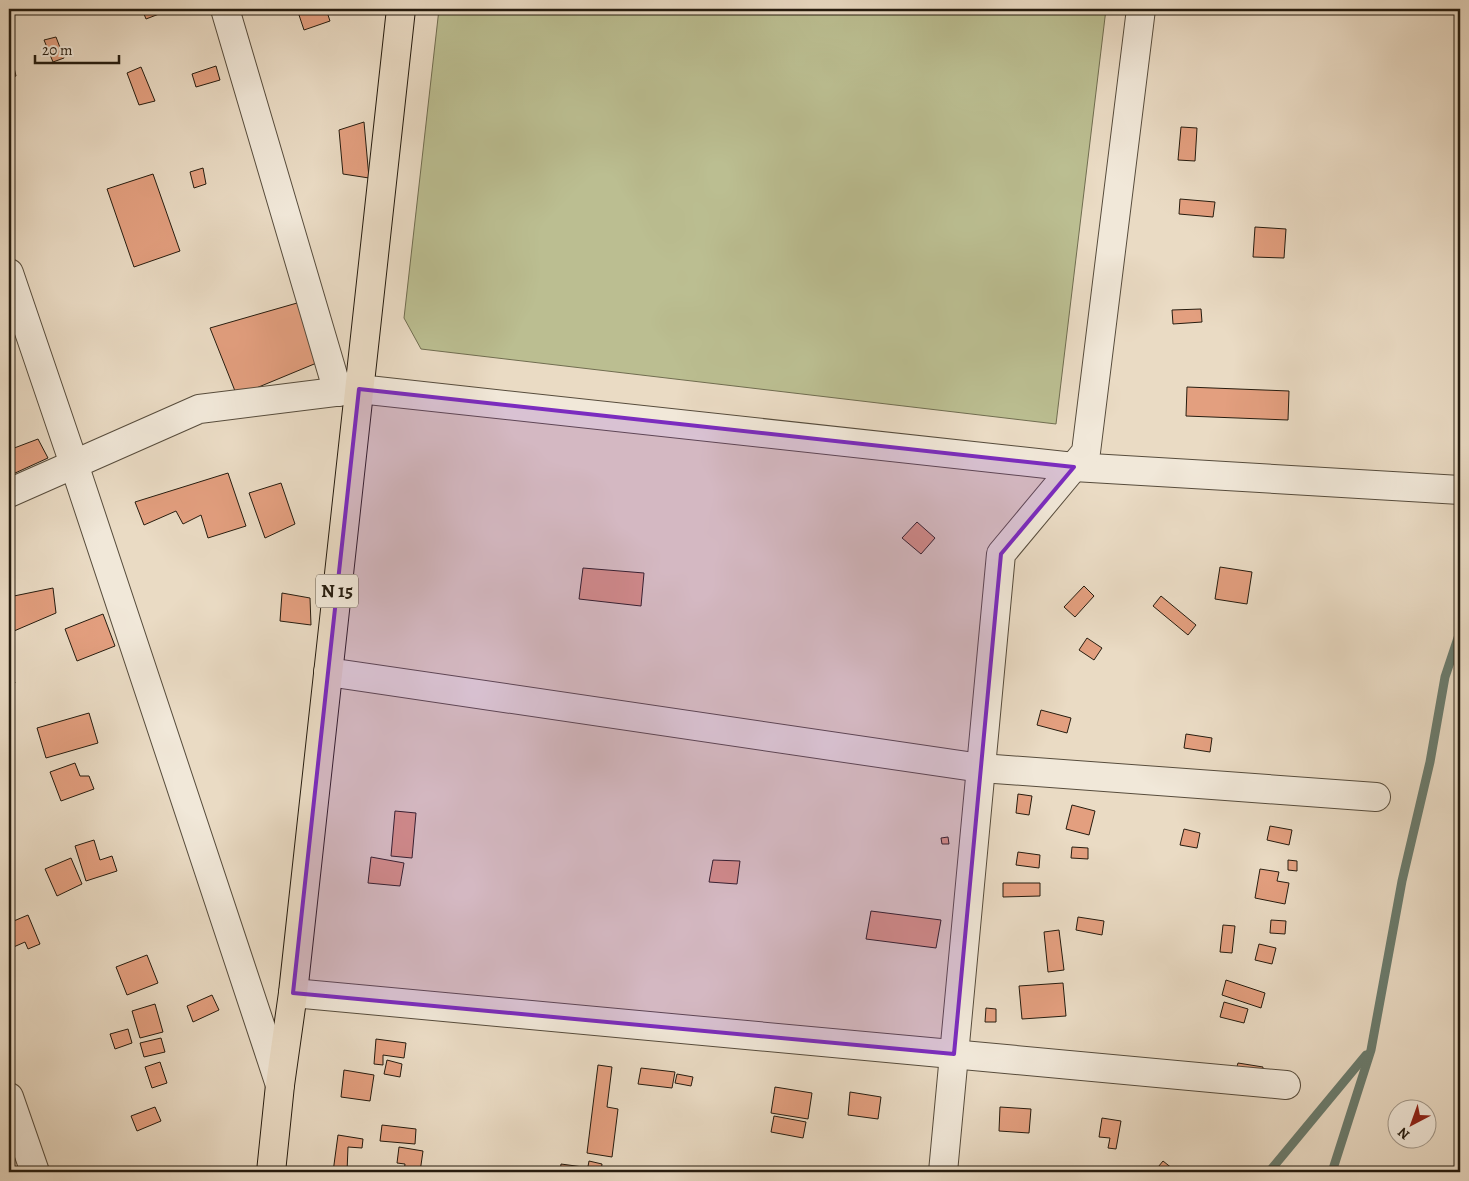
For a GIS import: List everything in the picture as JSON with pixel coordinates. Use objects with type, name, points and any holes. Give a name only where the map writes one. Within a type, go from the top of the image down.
[{"type":"main road","name":"N 15","points":[[271,1172],[280,1085],[293,993],[328,672],[349,390],[400,9]]},
{"type":"street","points":[[225,9],[349,390]]},
{"type":"street","points":[[943,1172],[1001,554],[1086,452],[1141,9]]},
{"type":"street","points":[[9,273],[280,1085]]},
{"type":"street","points":[[9,493],[200,409],[349,390],[1074,467],[1460,490]]},
{"type":"street","points":[[328,672],[981,768],[1376,797]]},
{"type":"street","points":[[293,993],[1286,1085]]},
{"type":"street","points":[[9,1097],[35,1172]]},
{"type":"highlighted area","points":[[359,389],[1074,467],[1001,554],[954,1054],[293,993]]},
{"type":"green space","points":[[439,9],[1106,9],[1056,424],[421,349],[404,318]]},
{"type":"building","points":[[142,9],[172,9],[146,19]]},
{"type":"building","points":[[297,9],[326,9],[330,21],[304,30]]},
{"type":"building","points":[[342,9],[368,9],[368,11],[342,11]]},
{"type":"building","points":[[56,37],[64,58],[53,62],[44,40]]},
{"type":"building","points":[[9,47],[16,76],[9,78]]},
{"type":"building","points":[[216,66],[220,80],[196,87],[192,74]]},
{"type":"building","points":[[141,67],[155,101],[139,105],[127,73]]},
{"type":"building","points":[[364,122],[369,178],[343,174],[339,130]]},
{"type":"building","points":[[1181,127],[1197,128],[1195,161],[1178,160]]},
{"type":"building","points":[[203,168],[206,184],[194,188],[190,172]]},
{"type":"building","points":[[153,174],[180,251],[134,267],[107,189]]},
{"type":"building","points":[[1180,199],[1215,202],[1213,217],[1179,214]]},
{"type":"building","points":[[1255,227],[1286,229],[1284,258],[1253,257]]},
{"type":"building","points":[[304,301],[319,362],[237,396],[210,328]]},
{"type":"building","points":[[1201,309],[1202,322],[1173,324],[1172,310]]},
{"type":"building","points":[[1187,387],[1289,391],[1288,420],[1186,416]]},
{"type":"building","points":[[9,406],[11,406],[14,421],[9,423]]},
{"type":"building","points":[[38,439],[48,458],[13,474],[9,466],[9,450]]},
{"type":"building","points":[[228,473],[246,526],[208,538],[201,515],[183,524],[176,511],[144,525],[135,502]]},
{"type":"building","points":[[281,483],[295,524],[265,538],[249,493]]},
{"type":"building","points":[[917,522],[935,538],[921,554],[902,538]]},
{"type":"building","points":[[1220,567],[1252,572],[1247,604],[1215,599]]},
{"type":"building","points":[[583,568],[644,573],[641,606],[579,599]]},
{"type":"building","points":[[1084,586],[1094,596],[1075,617],[1064,607]]},
{"type":"building","points":[[53,588],[56,613],[14,631],[9,597]]},
{"type":"building","points":[[282,593],[310,598],[311,625],[280,621]]},
{"type":"building","points":[[1161,596],[1196,625],[1188,635],[1153,606]]},
{"type":"building","points":[[103,614],[115,646],[77,661],[65,629]]},
{"type":"building","points":[[1087,638],[1102,648],[1094,660],[1079,650]]},
{"type":"building","points":[[9,666],[15,683],[9,686]]},
{"type":"building","points":[[1041,710],[1071,718],[1067,733],[1037,725]]},
{"type":"building","points":[[89,713],[98,743],[46,758],[37,728]]},
{"type":"building","points":[[1186,734],[1212,738],[1210,752],[1184,748]]},
{"type":"building","points":[[75,763],[80,776],[89,776],[94,789],[61,801],[50,772]]},
{"type":"building","points":[[1018,794],[1032,796],[1029,815],[1016,813]]},
{"type":"building","points":[[1072,805],[1095,811],[1089,835],[1066,829]]},
{"type":"building","points":[[395,811],[416,813],[412,858],[391,856]]},
{"type":"building","points":[[1270,826],[1292,830],[1289,845],[1267,840]]},
{"type":"building","points":[[1184,829],[1200,833],[1197,848],[1180,845]]},
{"type":"building","points":[[948,837],[949,844],[942,844],[941,838]]},
{"type":"building","points":[[94,840],[100,860],[112,856],[117,871],[86,881],[75,846]]},
{"type":"building","points":[[1072,847],[1088,848],[1088,859],[1071,858]]},
{"type":"building","points":[[1018,852],[1040,855],[1039,868],[1016,865]]},
{"type":"building","points":[[371,857],[404,863],[400,886],[368,883]]},
{"type":"building","points":[[71,858],[82,884],[57,896],[45,869]]},
{"type":"building","points":[[713,860],[740,861],[737,884],[709,882]]},
{"type":"building","points":[[1288,860],[1297,861],[1297,871],[1288,870]]},
{"type":"building","points":[[1260,869],[1279,872],[1277,881],[1289,883],[1285,904],[1255,898]]},
{"type":"building","points":[[1003,883],[1040,883],[1040,896],[1003,897]]},
{"type":"building","points":[[871,911],[941,920],[936,948],[866,939]]},
{"type":"building","points":[[28,915],[40,944],[28,949],[25,942],[9,949],[9,923]]},
{"type":"building","points":[[1078,917],[1104,921],[1102,935],[1076,930]]},
{"type":"building","points":[[1271,920],[1286,921],[1285,934],[1270,933]]},
{"type":"building","points":[[1223,925],[1235,926],[1232,953],[1220,952]]},
{"type":"building","points":[[1059,930],[1064,970],[1048,972],[1044,932]]},
{"type":"building","points":[[1259,944],[1276,948],[1272,964],[1255,960]]},
{"type":"building","points":[[147,955],[158,983],[127,995],[116,967]]},
{"type":"building","points":[[1226,980],[1265,993],[1261,1008],[1222,995]]},
{"type":"building","points":[[1063,983],[1066,1016],[1022,1019],[1019,986]]},
{"type":"building","points":[[212,995],[219,1010],[193,1022],[187,1006]]},
{"type":"building","points":[[1224,1002],[1248,1009],[1244,1023],[1220,1017]]},
{"type":"building","points":[[155,1004],[163,1032],[140,1038],[132,1011]]},
{"type":"building","points":[[986,1008],[996,1009],[996,1022],[985,1022]]},
{"type":"building","points":[[128,1029],[132,1043],[115,1049],[110,1034]]},
{"type":"building","points":[[161,1038],[165,1052],[144,1057],[140,1043]]},
{"type":"building","points":[[376,1039],[406,1043],[404,1058],[383,1055],[383,1065],[374,1064]]},
{"type":"building","points":[[387,1060],[402,1064],[400,1077],[384,1074]]},
{"type":"building","points":[[160,1062],[167,1083],[152,1088],[145,1067]]},
{"type":"building","points":[[1238,1063],[1263,1067],[1262,1075],[1236,1070]]},
{"type":"building","points":[[598,1065],[612,1067],[607,1107],[618,1109],[612,1157],[587,1153]]},
{"type":"building","points":[[641,1068],[675,1072],[672,1088],[638,1084]]},
{"type":"building","points":[[344,1070],[374,1075],[370,1101],[341,1097]]},
{"type":"building","points":[[677,1074],[693,1077],[691,1086],[675,1083]]},
{"type":"building","points":[[775,1087],[812,1093],[808,1119],[771,1113]]},
{"type":"building","points":[[850,1092],[881,1097],[878,1119],[848,1115]]},
{"type":"building","points":[[155,1107],[161,1121],[137,1131],[131,1116]]},
{"type":"building","points":[[1000,1107],[1031,1109],[1029,1133],[999,1131]]},
{"type":"building","points":[[774,1116],[806,1122],[803,1138],[771,1132]]},
{"type":"building","points":[[1102,1118],[1121,1121],[1116,1149],[1108,1148],[1110,1138],[1099,1137]]},
{"type":"building","points":[[382,1125],[416,1129],[415,1144],[380,1141]]},
{"type":"building","points":[[338,1135],[363,1139],[362,1148],[348,1147],[347,1172],[333,1172]]},
{"type":"building","points":[[399,1147],[423,1151],[420,1172],[404,1172],[405,1164],[397,1163]]},
{"type":"building","points":[[589,1161],[602,1164],[601,1172],[587,1172]]},
{"type":"building","points":[[1163,1161],[1173,1169],[1171,1172],[1154,1172]]},
{"type":"building","points":[[561,1164],[583,1167],[582,1172],[560,1172]]},
{"type":"waterway","points":[[1332,1172],[1371,1050],[1402,881],[1430,762],[1445,677],[1460,632]]},
{"type":"waterway","points":[[1269,1172],[1366,1055]]}]
